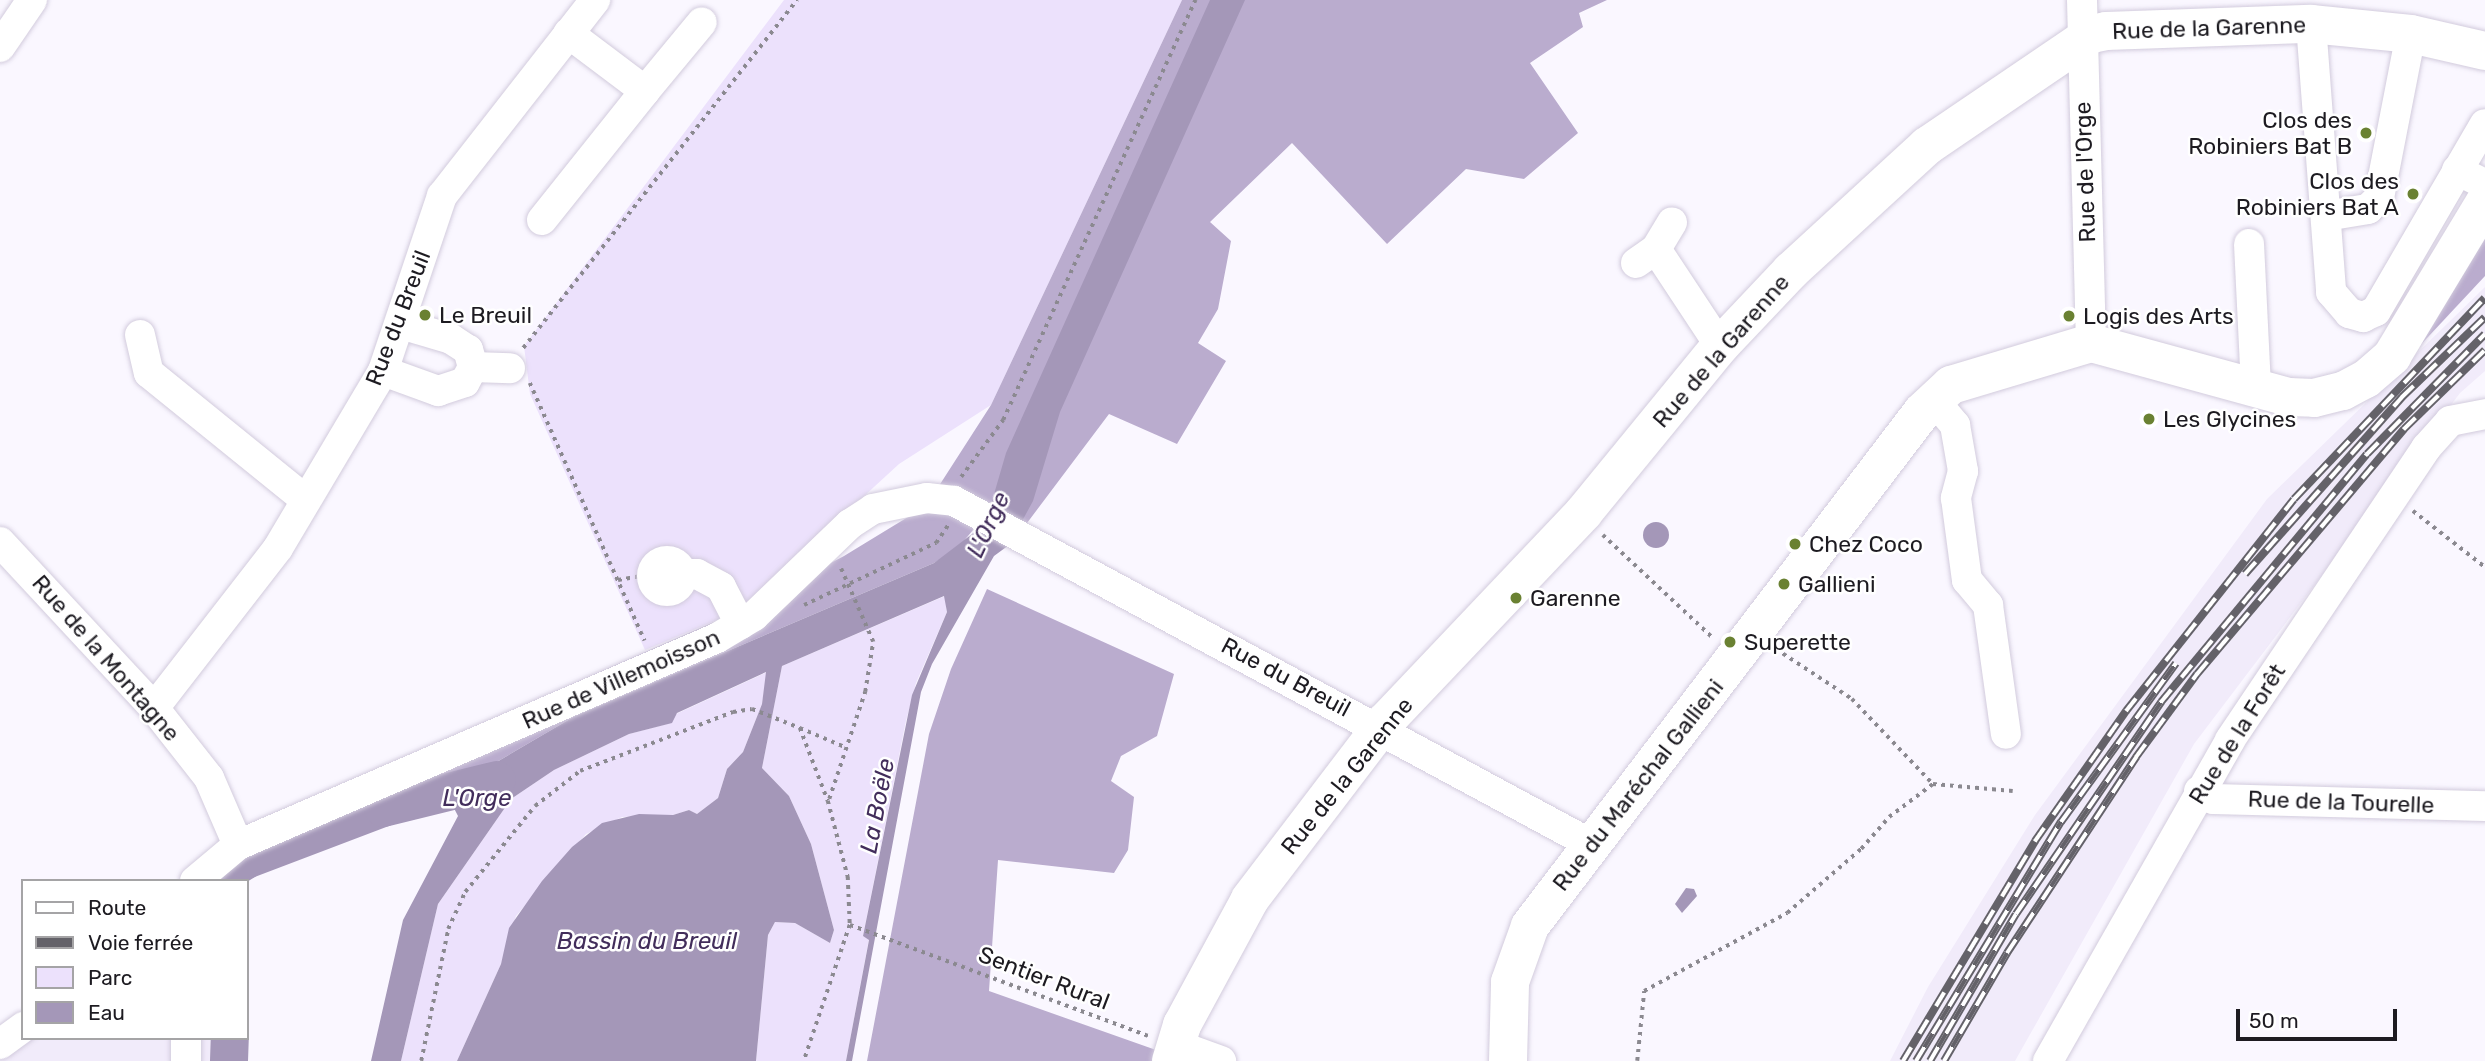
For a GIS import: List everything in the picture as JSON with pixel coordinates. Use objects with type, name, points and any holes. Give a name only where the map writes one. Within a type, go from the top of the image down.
[{"type":"main road","name":"Rue de la Garenne","points":[[1174,1053],[1182,1025],[1250,899],[1382,728],[1584,512],[1720,346],[1791,271],[1927,146],[2092,34],[2106,31],[2311,24],[2411,34],[2485,51]]},
{"type":"main road","points":[[2091,343],[2256,389],[2314,398],[2343,391],[2366,379],[2404,340],[2485,202]]},
{"type":"main road","name":"Rue du Maréchal Gallieni","points":[[1508,1061],[1510,982],[1516,956],[1530,926],[1589,843],[1745,647],[1934,400],[1951,385],[2091,343]]},
{"type":"street","points":[[0,47],[32,0]]},
{"type":"street","name":"Rue du Breuil","points":[[154,708],[278,548],[383,371],[442,196],[595,0]]},
{"type":"street","name":"Rue de l'Orge","points":[[2082,0],[2081,44],[2091,343]]},
{"type":"street","points":[[542,220],[702,22]]},
{"type":"street","points":[[2311,24],[2331,292],[2349,313],[2363,317],[2376,311],[2485,124]]},
{"type":"street","points":[[568,33],[645,91]]},
{"type":"street","points":[[2326,216],[2368,209],[2379,198],[2411,34]]},
{"type":"street","points":[[2457,170],[2485,184]]},
{"type":"street","points":[[1672,222],[1646,256],[1720,346]]},
{"type":"street","points":[[2249,244],[2256,389]]},
{"type":"street","points":[[383,371],[438,391],[465,383],[473,367],[468,351],[451,339],[401,324]]},
{"type":"street","points":[[140,335],[149,373],[306,500]]},
{"type":"street","points":[[473,367],[510,368]]},
{"type":"street","points":[[1934,400],[1955,425],[1963,471],[1956,498],[1967,580],[1987,605],[2006,734]]},
{"type":"street","name":"Rue de la Forêt","points":[[2048,1061],[2199,791],[2426,448],[2450,421],[2485,414]]},
{"type":"street","name":"Rue de Villemoisson","points":[[197,879],[238,845],[656,666],[740,624],[873,509],[903,500],[966,508]]},
{"type":"street","name":"Rue du Breuil","points":[[966,508],[1382,728],[1589,843]]},
{"type":"street","name":"Rue de la Montagne","points":[[0,542],[154,708],[209,778],[238,845]]},
{"type":"street","points":[[652,574],[657,565],[667,561],[677,565],[683,574],[697,574],[720,587],[740,624]]},
{"type":"street","name":"Rue de la Tourelle","points":[[2199,791],[2213,799],[2485,806]]},
{"type":"street","points":[[0,1044],[21,1028]]},
{"type":"street","points":[[186,1040],[186,1061]]},
{"type":"street","points":[[1174,1053],[1221,1061]]},
{"type":"path","points":[[656,666],[533,388],[524,374],[510,368],[797,0]]},
{"type":"path","points":[[828,801],[872,669],[873,642],[848,581],[936,543],[948,525],[966,508],[962,473],[1003,420],[1195,0]]},
{"type":"path","points":[[2395,497],[2485,567]]},
{"type":"path","points":[[1584,512],[1594,527],[1745,647],[1852,699],[1933,785]]},
{"type":"path","points":[[618,580],[652,574]]},
{"type":"path","points":[[421,1061],[448,929],[466,892],[535,806],[580,771],[733,712],[752,709],[845,747]]},
{"type":"path","points":[[800,728],[828,801],[848,877],[850,925],[804,1061]]},
{"type":"path","points":[[1637,1061],[1644,991],[1787,913],[1861,849],[1889,817],[1933,785],[2013,791]]},
{"type":"path","name":"Sentier Rural","points":[[850,925],[1174,1053]]},
{"type":"shaded area","points":[[1182,0],[1607,0],[1579,13],[1583,27],[1530,63],[1578,133],[1524,179],[1466,169],[1387,244],[1292,143],[1210,222],[1231,241],[1218,309],[1198,343],[1226,361],[1177,444],[1109,414],[1018,535],[983,518],[958,548],[934,563],[575,716],[478,773],[441,783],[431,746],[739,611],[844,556],[926,506],[991,405]]},
{"type":"shaded area","points":[[2485,213],[2485,276],[2413,353]]},
{"type":"shaded area","points":[[2485,287],[2485,371],[2460,393],[2194,744],[2015,1061],[1890,1061],[1928,987],[2035,815],[2267,499]]},
{"type":"shaded area","points":[[987,589],[1174,674],[1157,736],[1121,756],[1111,781],[1134,797],[1128,850],[1114,873],[998,860],[989,991],[1156,1050],[1156,1061],[867,1061],[929,734],[951,669]]},
{"type":"shaded area","points":[[21,1039],[229,1040],[227,1061],[0,1061],[0,1055]]},
{"type":"green space","points":[[784,0],[1182,0],[991,405],[899,464],[739,611],[645,650],[530,394],[524,346]]},
{"type":"green space","points":[[945,596],[947,612],[916,683],[906,721],[863,936],[869,939],[846,1061],[756,1061],[768,935],[775,922],[795,923],[830,943],[834,930],[811,844],[789,796],[762,768],[782,666]]},
{"type":"green space","points":[[767,672],[762,704],[743,752],[727,769],[718,798],[697,814],[689,810],[673,815],[622,817],[586,834],[516,916],[501,964],[457,1061],[401,1061],[438,904],[511,799],[554,770],[629,734],[667,724],[676,714]]},
{"type":"water","points":[[1210,0],[1245,0],[1060,412],[1033,501],[1009,545],[994,556],[932,664],[921,692],[852,1061],[846,1061],[869,940],[863,936],[912,695],[947,612],[944,596],[782,666],[762,768],[789,796],[811,844],[834,930],[830,943],[795,923],[775,922],[768,935],[756,1061],[457,1061],[501,964],[509,928],[542,881],[572,847],[602,823],[639,814],[673,815],[689,810],[697,814],[718,798],[727,769],[743,752],[762,704],[766,672],[677,713],[672,723],[629,734],[554,770],[511,799],[438,904],[401,1061],[371,1061],[403,920],[458,816],[441,783],[478,773],[575,716],[934,563],[976,531],[992,501],[1006,453]]},
{"type":"water","points":[[1656,522],[1665,526],[1669,535],[1665,544],[1656,548],[1647,544],[1643,535],[1647,526]]},
{"type":"water","points":[[1686,888],[1694,889],[1697,896],[1682,913],[1675,904]]},
{"type":"waterway","name":"L'Orge","points":[[225,879],[227,872],[246,860],[383,808],[497,780]]},
{"type":"waterway","points":[[229,1061],[230,1040]]},
{"type":"railway","points":[[1903,1061],[2035,841],[2126,711],[2294,499],[2485,298]]},
{"type":"railway","points":[[2245,574],[2402,397],[2485,317]]},
{"type":"railway","points":[[1930,1061],[2016,914],[2161,702],[2367,454],[2485,334]]},
{"type":"railway","points":[[1944,1061],[2007,953],[2136,757],[2197,674],[2404,429],[2485,350]]},
{"type":"railway","points":[[1916,1061],[2061,822],[2176,663]]},
{"type":"place","name":"Clos des Robiniers Bat B","points":[[2366,133]]},
{"type":"place","name":"Clos des Robiniers Bat A","points":[[2413,194]]},
{"type":"place","name":"Le Breuil","points":[[425,315]]},
{"type":"place","name":"Logis des Arts","points":[[2069,316]]},
{"type":"place","name":"Les Glycines","points":[[2149,419]]},
{"type":"place","name":"Chez Coco","points":[[1795,544]]},
{"type":"place","name":"Gallieni","points":[[1784,584]]},
{"type":"place","name":"Garenne","points":[[1516,598]]},
{"type":"place","name":"Superette","points":[[1730,642]]},
{"type":"water label","name":"La Boële","points":[[878,806]]},
{"type":"water label","name":"Bassin du Breuil","points":[[647,942]]}]
